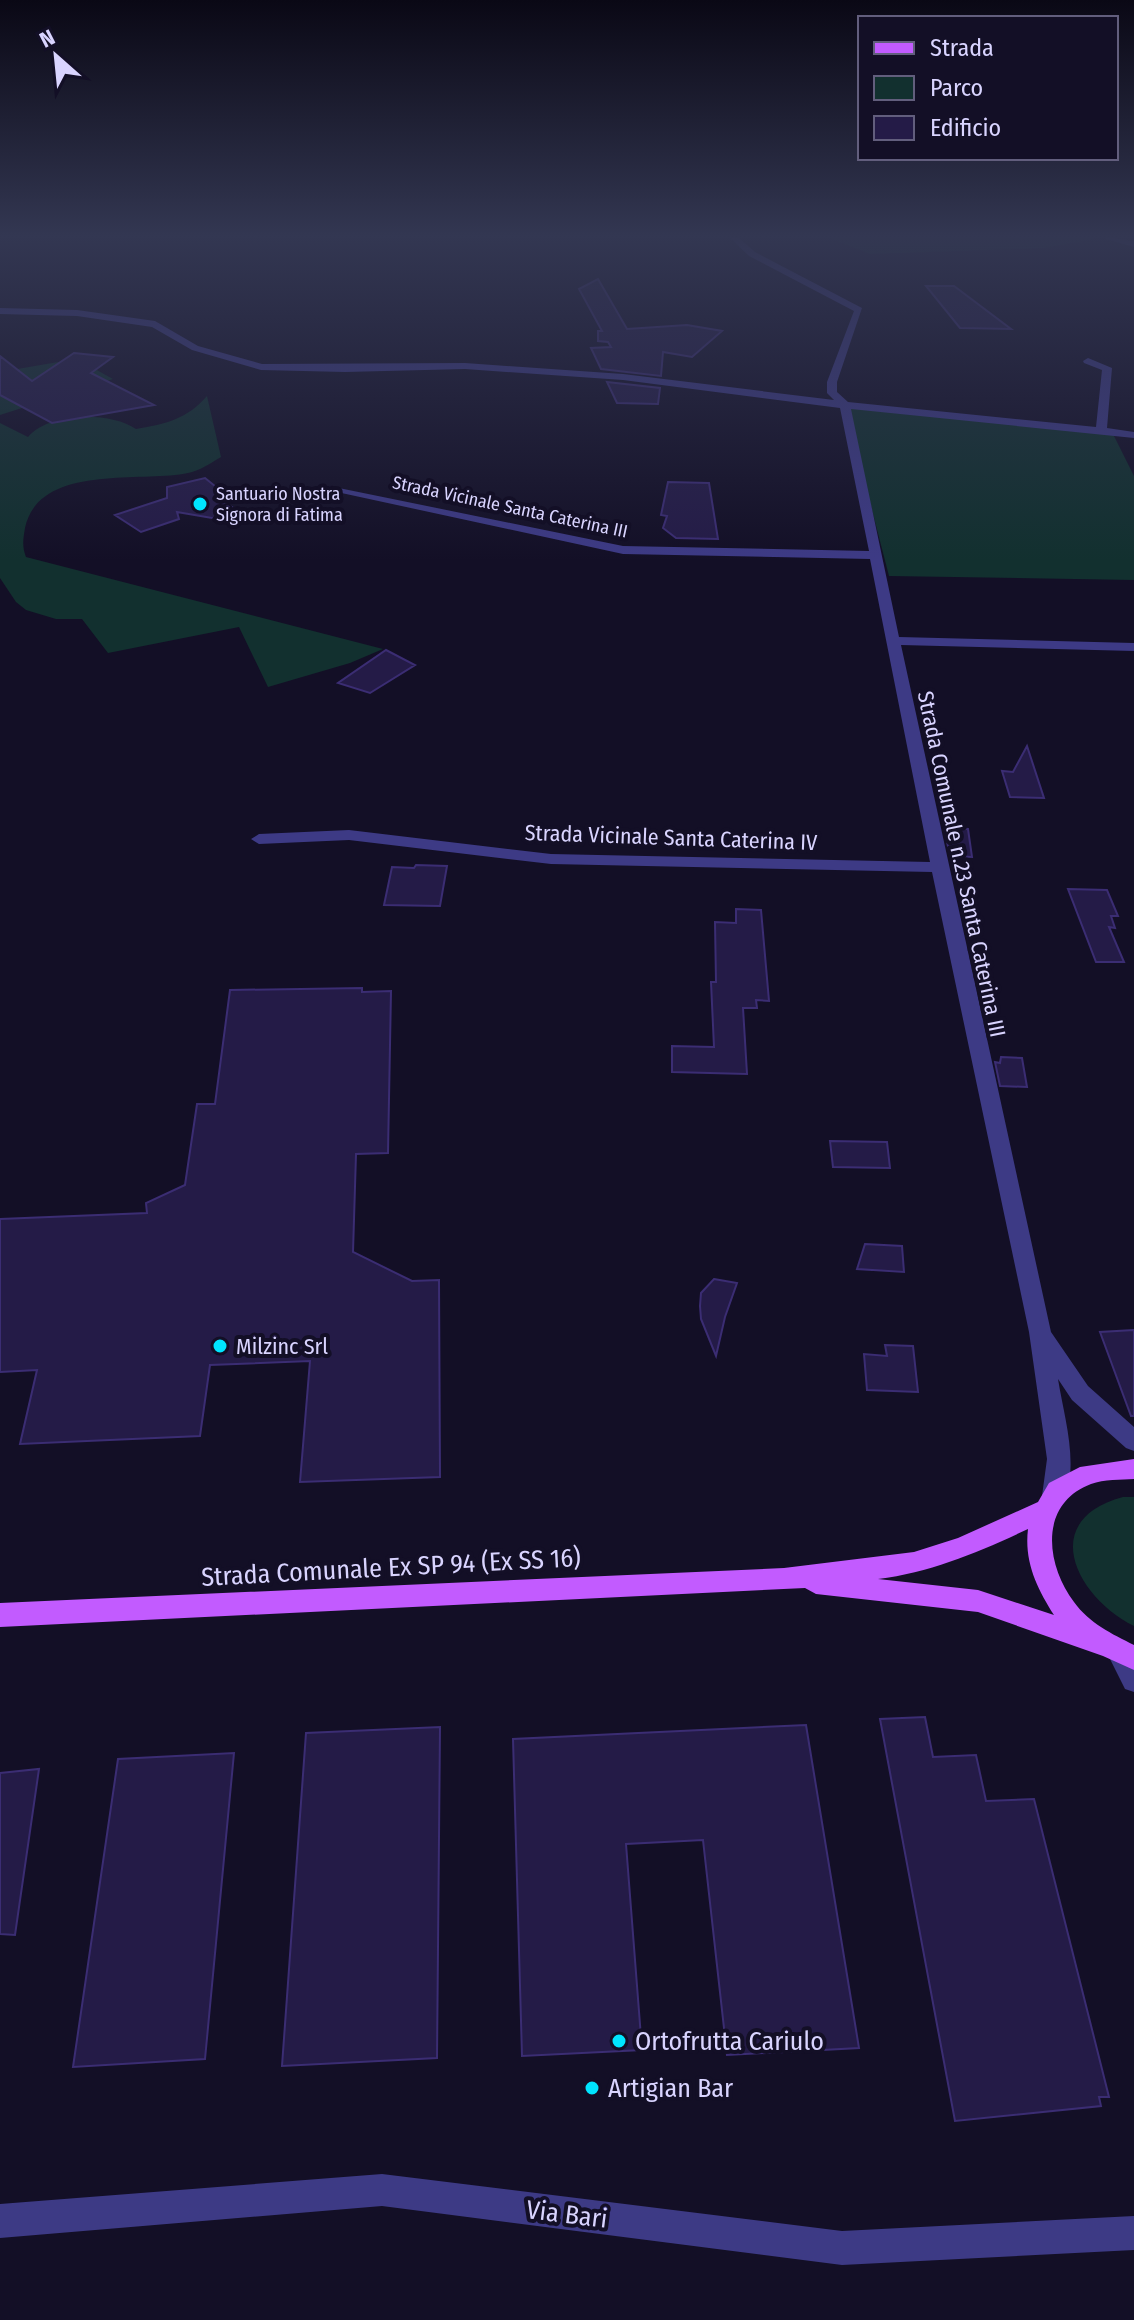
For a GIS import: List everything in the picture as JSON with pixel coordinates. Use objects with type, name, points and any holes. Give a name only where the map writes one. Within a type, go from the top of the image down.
[{"type":"main road","name":"Strada Comunale Ex SP 94 (Ex SS 16)","points":[[0,1615],[784,1579],[914,1563],[964,1547],[1049,1503],[1080,1477],[1114,1468],[1134,1469]]},
{"type":"main road","points":[[1049,1503],[1037,1536],[1039,1564],[1052,1594],[1074,1621],[1119,1652]]},
{"type":"main road","name":"Strada Comunale Ex SP 94 (Ex SS 16)","points":[[784,1579],[978,1601],[1119,1652]]},
{"type":"street","points":[[190,345],[261,367],[496,368],[623,377],[845,405],[1134,435]]},
{"type":"street","name":"Strada Comunale n.23 Santa Caterina III","points":[[846,345],[832,382],[832,393],[845,405],[939,867],[1040,1332],[1059,1459],[1049,1503]]},
{"type":"street","points":[[1088,361],[1107,368],[1101,430]]},
{"type":"street","name":"Strada Vicinale Santa Caterina III","points":[[329,489],[623,550],[876,555]]},
{"type":"street","points":[[893,641],[1134,647]]},
{"type":"street","name":"Strada Vicinale Santa Caterina IV","points":[[259,839],[349,835],[551,859],[939,867]]},
{"type":"street","points":[[1040,1332],[1080,1393],[1134,1441]]},
{"type":"street","points":[[1119,1652],[1134,1680]]},
{"type":"street","name":"Via Bari","points":[[0,2221],[382,2190],[842,2248],[1134,2233]]},
{"type":"green space","points":[[58,362],[93,368],[113,379],[0,415],[0,372]]},
{"type":"green space","points":[[207,396],[221,457],[188,473],[94,480],[50,493],[34,507],[25,528],[23,543],[26,557],[383,649],[350,663],[268,687],[239,627],[108,653],[82,619],[56,619],[26,610],[16,602],[0,578],[0,423],[28,437],[50,423],[80,417],[111,419],[136,429],[175,419],[192,410]]},
{"type":"green space","points":[[845,405],[1113,434],[1134,476],[1134,580],[889,576]]},
{"type":"green space","points":[[1123,1497],[1134,1497],[1134,1626],[1113,1613],[1096,1597],[1082,1579],[1074,1559],[1073,1540],[1080,1523],[1096,1508]]},
{"type":"building","points":[[706,345],[692,357],[663,352],[661,376],[601,369],[591,348]]},
{"type":"building","points":[[74,353],[113,357],[91,373],[154,405],[52,423],[0,395],[0,356],[32,381]]},
{"type":"building","points":[[607,382],[660,388],[658,404],[617,403]]},
{"type":"building","points":[[205,478],[226,495],[222,499],[238,512],[212,518],[177,512],[179,519],[141,532],[115,515],[167,498],[167,487]]},
{"type":"building","points":[[668,482],[709,483],[718,539],[676,538],[663,528],[667,516],[661,515]]},
{"type":"building","points":[[386,650],[415,665],[370,693],[338,683]]},
{"type":"building","points":[[1027,746],[1044,798],[1010,797],[1002,771],[1013,772]]},
{"type":"building","points":[[944,827],[968,829],[972,857],[950,856]]},
{"type":"building","points":[[416,865],[447,866],[440,906],[384,905],[392,867],[414,868]]},
{"type":"building","points":[[1068,889],[1107,890],[1118,916],[1111,916],[1115,928],[1109,927],[1124,962],[1096,962]]},
{"type":"building","points":[[736,909],[761,910],[769,1001],[756,1000],[757,1008],[743,1008],[747,1074],[672,1072],[672,1046],[714,1047],[711,982],[716,982],[715,922],[736,923]]},
{"type":"building","name":"Milzinc Srl","points":[[362,988],[362,992],[391,991],[388,1153],[356,1154],[353,1252],[412,1281],[439,1280],[440,1477],[300,1482],[310,1361],[210,1365],[200,1436],[20,1444],[37,1370],[0,1372],[0,1219],[147,1213],[146,1203],[185,1185],[197,1104],[215,1104],[230,990]]},
{"type":"building","points":[[1001,1057],[1022,1058],[1027,1087],[1000,1086],[995,1062],[1000,1063]]},
{"type":"building","points":[[830,1141],[887,1142],[890,1168],[833,1167]]},
{"type":"building","points":[[865,1244],[902,1246],[904,1272],[857,1269]]},
{"type":"building","points":[[714,1279],[737,1283],[716,1356],[701,1319],[700,1306],[701,1293]]},
{"type":"building","points":[[1134,1330],[1134,1416],[1131,1416],[1100,1332]]},
{"type":"building","points":[[885,1345],[913,1346],[918,1392],[867,1390],[864,1354],[887,1356]]},
{"type":"building","points":[[925,1717],[933,1757],[976,1755],[986,1801],[1034,1799],[1109,2097],[1099,2097],[1101,2106],[955,2121],[880,1719]]},
{"type":"building","points":[[806,1725],[859,2048],[727,2055],[703,1840],[626,1844],[642,2050],[522,2056],[513,1739]]},
{"type":"building","points":[[440,1727],[437,2058],[282,2066],[306,1733]]},
{"type":"building","points":[[234,1753],[205,2059],[73,2067],[118,1759]]},
{"type":"building","points":[[39,1769],[15,1935],[0,1934],[0,1773]]},
{"type":"place","name":"Santuario Nostra Signora di Fatima","points":[[200,504]]},
{"type":"place","name":"Milzinc Srl","points":[[220,1346]]},
{"type":"place","name":"Ortofrutta Cariulo","points":[[619,2041]]},
{"type":"place","name":"Artigian Bar","points":[[592,2088]]}]
